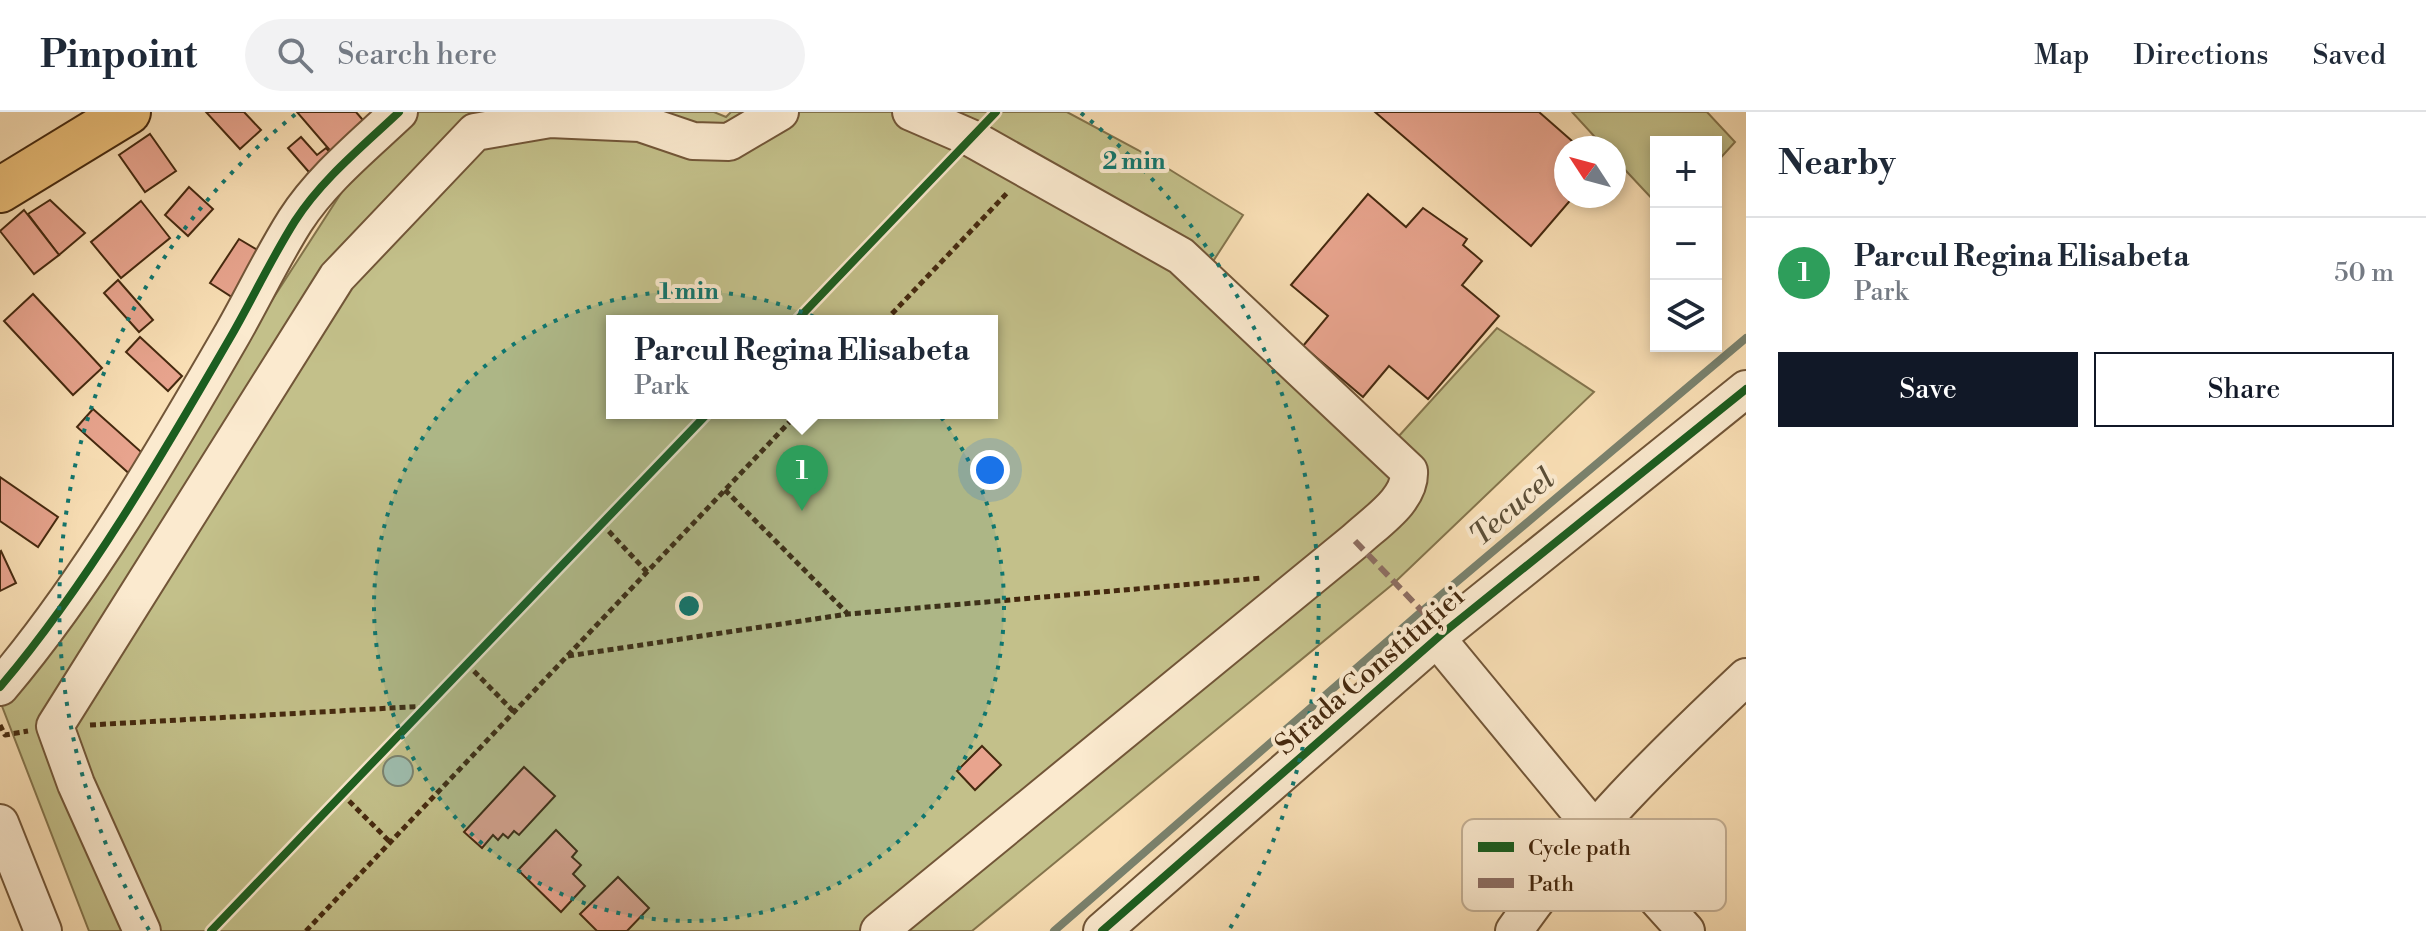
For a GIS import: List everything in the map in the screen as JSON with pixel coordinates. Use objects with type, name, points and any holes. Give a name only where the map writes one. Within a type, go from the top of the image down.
[{"type":"main road","points":[[0,190],[128,112]]},
{"type":"street","points":[[0,687],[35,646],[102,546],[230,339],[296,220],[337,170],[399,112]]},
{"type":"street","points":[[142,931],[76,784],[55,726],[337,277],[475,132],[550,119],[640,123],[693,141],[729,142],[780,112]]},
{"type":"street","points":[[879,931],[1314,574],[1404,495],[1410,483],[1409,471],[1181,256],[971,138],[911,112]]},
{"type":"street","name":"Strada Constituției","points":[[1102,931],[1438,640],[1742,398]]},
{"type":"street","points":[[1438,640],[1586,819]]},
{"type":"street","points":[[1603,819],[1659,758],[1746,677]]},
{"type":"street","points":[[0,823],[43,931]]},
{"type":"street","points":[[1514,931],[1530,911]]},
{"type":"street","points":[[1668,911],[1686,931]]},
{"type":"path","points":[[891,315],[1029,170]]},
{"type":"path","points":[[306,931],[792,419]]},
{"type":"path","points":[[725,490],[848,614]]},
{"type":"path","points":[[602,524],[647,572]]},
{"type":"path","points":[[568,656],[848,614],[1314,574]]},
{"type":"path","points":[[467,664],[514,712]]},
{"type":"path","points":[[0,725],[5,735],[55,726],[427,706]]},
{"type":"path","points":[[342,794],[390,842]]},
{"type":"shaded area","points":[[414,112],[714,112],[726,117],[731,112],[1067,112],[1138,150],[1243,215],[1212,263],[1398,437],[1497,328],[1594,392],[1393,584],[972,931],[89,931],[0,701],[40,659],[369,150]]},
{"type":"shaded area","points":[[1572,112],[1707,112],[1735,142],[1722,156],[1722,136],[1650,136],[1650,197],[1626,171],[1626,136],[1594,136]]},
{"type":"shaded area","points":[[398,756],[409,760],[413,771],[409,782],[398,786],[387,782],[383,771],[387,760]]},
{"type":"building","points":[[206,112],[244,112],[261,130],[240,149]]},
{"type":"building","points":[[297,112],[356,112],[368,126],[334,155]]},
{"type":"building","points":[[1375,112],[1539,112],[1566,136],[1554,136],[1554,208],[1564,208],[1531,246]]},
{"type":"building","points":[[150,134],[176,171],[145,192],[119,155]]},
{"type":"building","points":[[301,137],[317,155],[326,148],[337,160],[315,179],[288,148]]},
{"type":"building","points":[[189,187],[213,209],[188,236],[165,215]]},
{"type":"building","points":[[1368,194],[1406,227],[1423,208],[1467,239],[1463,245],[1482,261],[1462,285],[1499,316],[1428,399],[1389,366],[1363,397],[1303,346],[1328,316],[1291,285]]},
{"type":"building","points":[[50,200],[85,233],[59,255],[28,214]]},
{"type":"building","points":[[141,201],[170,238],[121,278],[91,242]]},
{"type":"building","points":[[24,210],[59,255],[34,274],[0,231]]},
{"type":"building","points":[[239,239],[264,254],[235,299],[210,283]]},
{"type":"building","points":[[118,280],[153,320],[139,332],[104,293]]},
{"type":"building","points":[[33,294],[102,368],[73,395],[4,321]]},
{"type":"building","points":[[140,337],[182,376],[168,391],[126,352]]},
{"type":"building","points":[[93,409],[149,459],[133,477],[77,427]]},
{"type":"building","points":[[0,477],[58,517],[38,547],[0,521]]},
{"type":"building","points":[[0,552],[16,583],[0,591]]},
{"type":"building","points":[[982,746],[1001,765],[975,790],[957,771]]},
{"type":"building","points":[[524,767],[555,796],[519,835],[514,831],[508,838],[503,834],[498,840],[493,835],[482,848],[464,832]]},
{"type":"building","points":[[556,830],[577,851],[572,857],[581,865],[573,874],[585,886],[561,912],[518,870]]},
{"type":"building","points":[[618,877],[649,908],[627,931],[597,931],[580,914]]},
{"type":"waterway","name":"Tecucel","points":[[1054,931],[1421,612],[1746,338]]},
{"type":"marked path","points":[[1355,541],[1443,633]]},
{"type":"cycle path","points":[[0,687],[63,606],[122,518],[238,324],[295,221],[330,177],[399,112]]},
{"type":"cycle path","points":[[802,315],[996,112]]},
{"type":"cycle path","points":[[1102,931],[1443,633],[1746,389]]},
{"type":"cycle path","points":[[211,931],[702,419]]},
{"type":"place","name":"Parcul Regina Elisabeta","points":[[802,511]]}]
